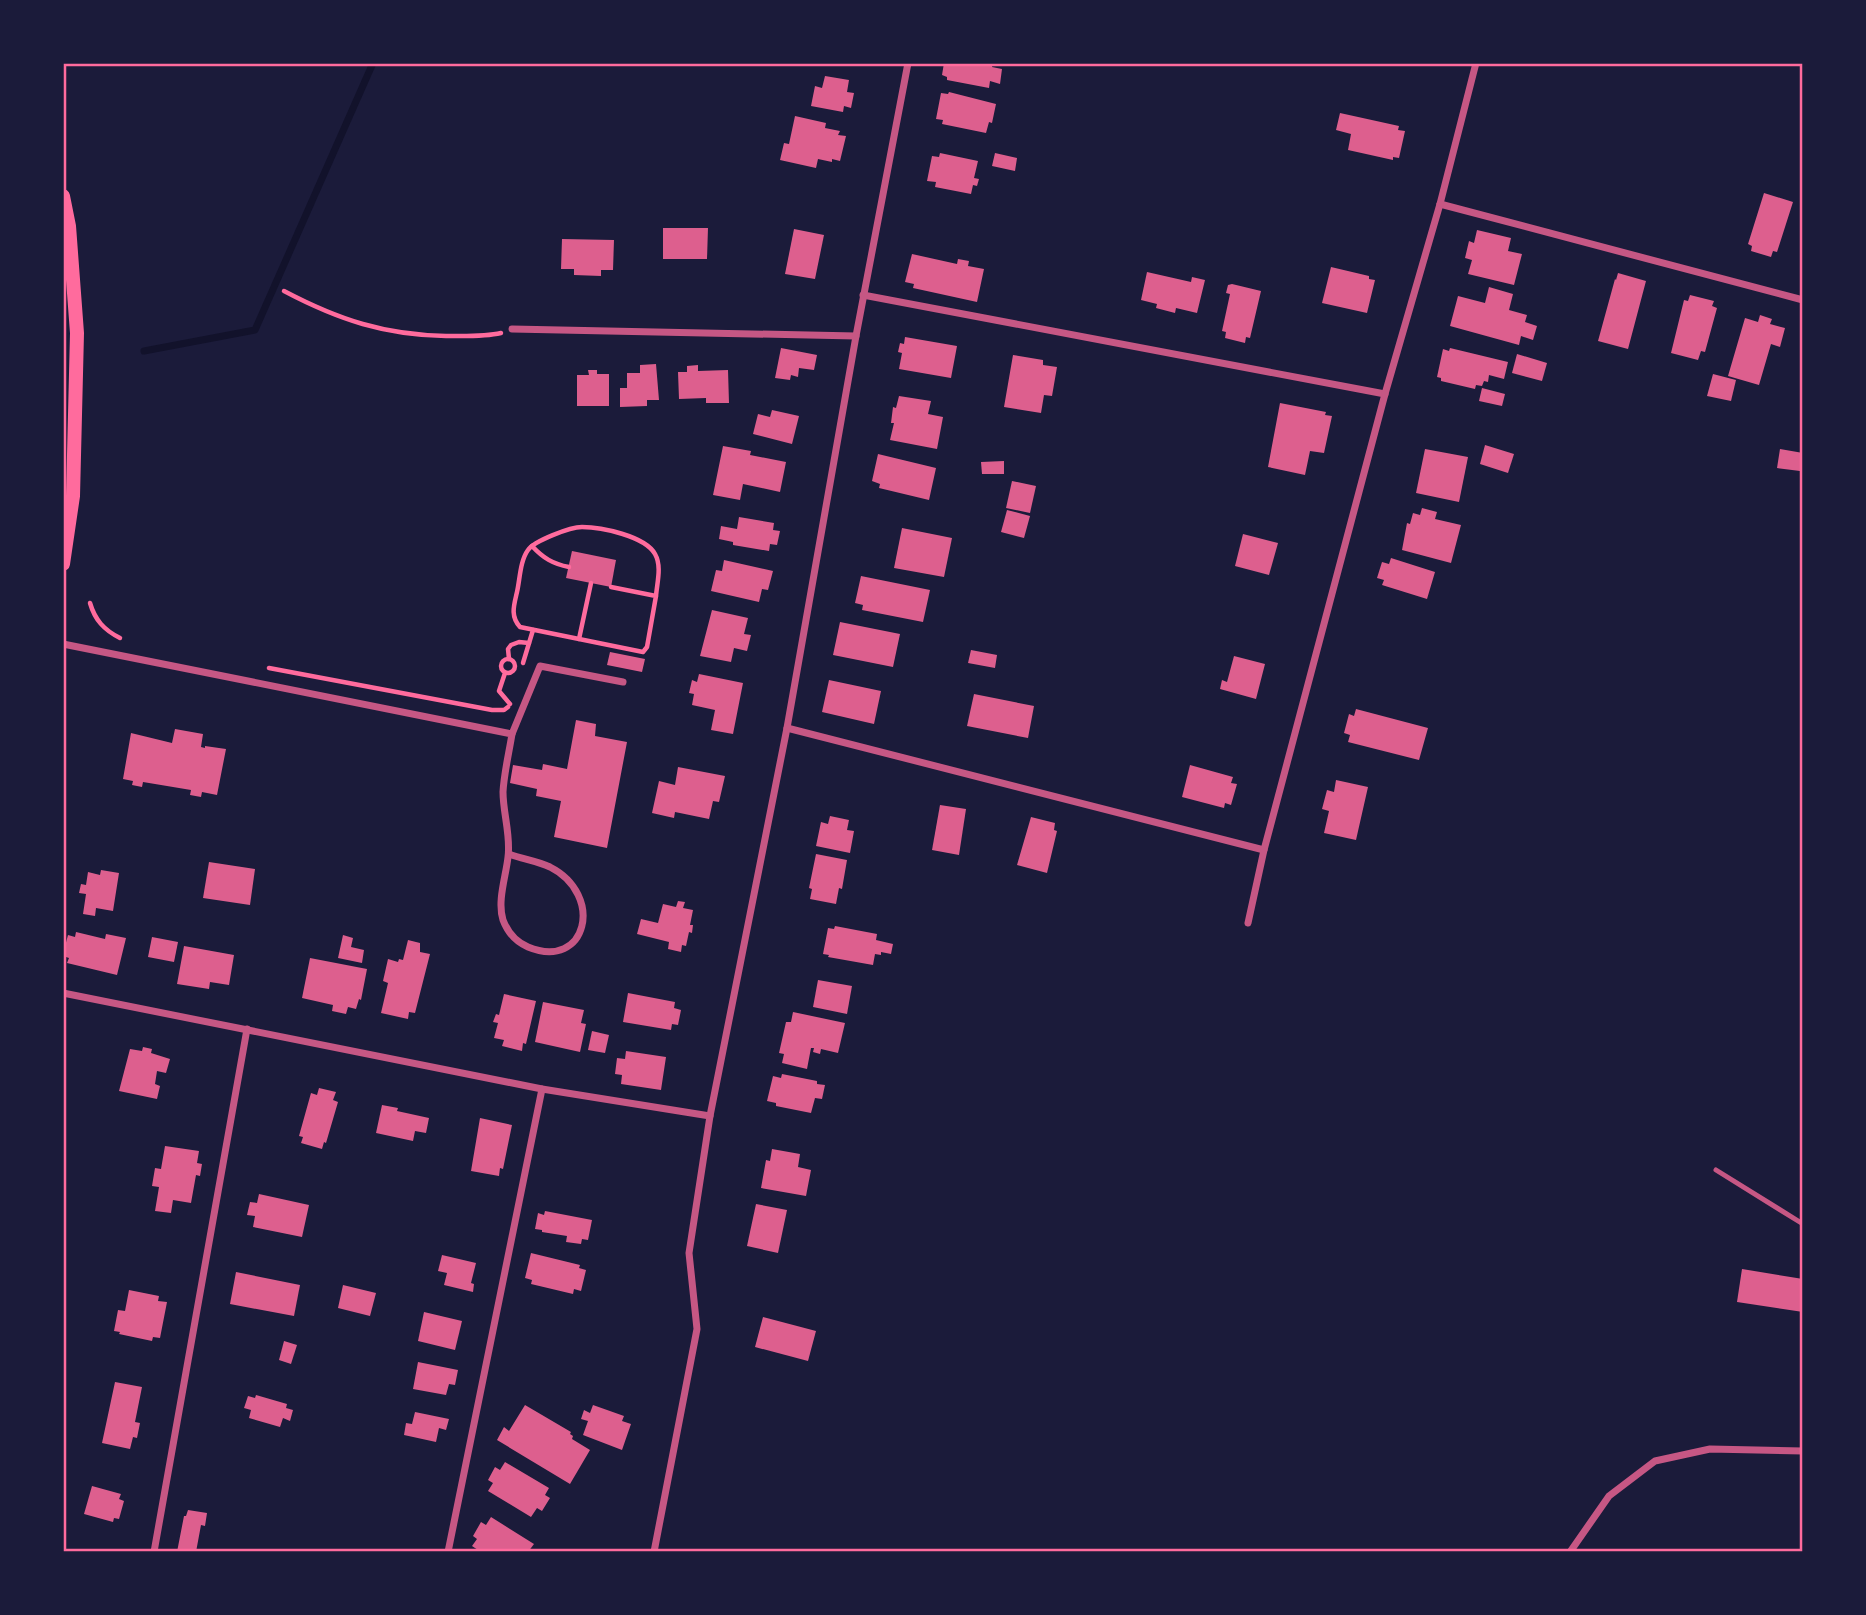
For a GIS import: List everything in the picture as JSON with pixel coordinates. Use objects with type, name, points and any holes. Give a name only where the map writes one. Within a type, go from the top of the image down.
[{"type":"main road","points":[[63,196],[69,226],[77,333],[73,496],[63,564]]},
{"type":"street","points":[[654,1552],[697,1329],[689,1253],[710,1116],[787,728],[863,296],[908,63]]},
{"type":"street","points":[[1248,923],[1264,850],[1476,63]]},
{"type":"street","points":[[1440,204],[1803,300]]},
{"type":"street","points":[[863,296],[1385,394]]},
{"type":"street","points":[[512,329],[856,336]]},
{"type":"street","points":[[63,644],[512,734]]},
{"type":"street","points":[[509,854],[549,867],[580,895],[584,920],[580,933],[572,943],[560,950],[545,952],[516,941],[502,919],[509,854],[503,791],[512,734],[540,666],[623,682]]},
{"type":"street","points":[[787,728],[1264,850]]},
{"type":"street","points":[[63,993],[542,1089],[710,1116]]},
{"type":"street","points":[[154,1552],[247,1029]]},
{"type":"street","points":[[448,1552],[542,1089]]},
{"type":"street","points":[[1570,1552],[1609,1496],[1655,1461],[1710,1449],[1803,1451]]},
{"type":"lane","points":[[1716,1170],[1803,1224]]},
{"type":"path","points":[[284,292],[324,312],[363,326],[395,332],[463,336],[497,334],[512,329]]},
{"type":"path","points":[[578,527],[603,530],[641,541],[654,551],[659,564],[656,596],[647,647],[643,652],[520,627],[514,618],[524,557],[532,546],[578,527]]},
{"type":"path","points":[[532,546],[554,564],[569,567]]},
{"type":"path","points":[[579,639],[591,583]]},
{"type":"path","points":[[611,587],[656,596]]},
{"type":"path","points":[[90,603],[94,615],[104,629],[127,640]]},
{"type":"path","points":[[505,673],[510,673],[514,668],[509,659],[508,649],[511,645],[529,643]]},
{"type":"path","points":[[260,666],[503,710],[511,705],[499,691],[505,673],[501,666],[504,660],[509,659]]},
{"type":"building","points":[[944,63],[993,63],[992,67],[1002,69],[1000,84],[990,81],[989,88],[947,80],[947,77],[942,75]]},
{"type":"building","points":[[825,76],[849,80],[847,92],[854,93],[851,108],[844,106],[843,112],[811,106],[815,86],[822,88]]},
{"type":"building","points":[[949,92],[996,104],[992,123],[989,122],[986,133],[942,124],[943,120],[936,119],[941,93]]},
{"type":"building","points":[[1340,113],[1399,126],[1398,130],[1405,131],[1399,158],[1393,157],[1393,160],[1348,150],[1351,134],[1336,130]]},
{"type":"building","points":[[795,116],[826,123],[825,128],[840,131],[838,135],[846,136],[840,161],[818,159],[816,168],[780,160],[784,143],[789,144]]},
{"type":"building","points":[[940,153],[978,161],[974,178],[979,179],[977,186],[973,185],[971,194],[935,187],[936,182],[927,181],[932,156],[939,157]]},
{"type":"building","points":[[995,153],[1017,158],[1015,171],[992,166]]},
{"type":"building","points":[[1764,193],[1793,202],[1777,252],[1773,251],[1771,257],[1751,251],[1752,246],[1748,244]]},
{"type":"building","points":[[663,228],[708,228],[707,259],[663,259]]},
{"type":"building","points":[[794,229],[824,235],[815,279],[785,274]]},
{"type":"building","points":[[1477,230],[1511,238],[1508,251],[1522,254],[1514,285],[1468,274],[1472,260],[1465,258],[1469,241],[1474,243]]},
{"type":"building","points":[[562,239],[614,240],[613,270],[601,270],[601,276],[574,275],[574,269],[561,269]]},
{"type":"building","points":[[912,254],[957,264],[958,259],[969,261],[968,266],[984,269],[977,302],[913,288],[914,284],[905,282]]},
{"type":"building","points":[[1331,267],[1369,276],[1369,279],[1375,280],[1367,313],[1322,303]]},
{"type":"building","points":[[1147,272],[1191,282],[1192,277],[1205,280],[1197,313],[1176,308],[1175,313],[1156,308],[1157,304],[1141,300]]},
{"type":"building","points":[[1618,273],[1646,281],[1628,349],[1598,341]]},
{"type":"building","points":[[1228,285],[1261,291],[1250,338],[1246,337],[1245,343],[1225,338],[1226,332],[1222,331],[1230,294],[1226,293]]},
{"type":"building","points":[[1489,287],[1513,294],[1509,310],[1527,315],[1525,322],[1537,326],[1533,340],[1521,336],[1519,345],[1450,326],[1458,296],[1485,303]]},
{"type":"building","points":[[1690,295],[1714,301],[1712,306],[1717,308],[1705,352],[1701,351],[1698,360],[1671,353],[1684,300],[1688,301]]},
{"type":"building","points":[[1760,315],[1772,319],[1770,324],[1785,328],[1780,347],[1771,344],[1759,385],[1728,376],[1745,318],[1758,322]]},
{"type":"building","points":[[905,337],[957,346],[951,378],[899,369],[902,353],[898,352]]},
{"type":"building","points":[[781,348],[817,355],[814,370],[799,368],[798,377],[791,375],[790,380],[775,378]]},
{"type":"building","points":[[1450,348],[1508,362],[1504,379],[1489,375],[1488,382],[1484,381],[1482,386],[1476,385],[1475,389],[1441,381],[1441,378],[1437,377],[1443,349],[1449,351]]},
{"type":"building","points":[[1517,354],[1547,363],[1542,381],[1512,373]]},
{"type":"building","points":[[1013,355],[1043,360],[1043,365],[1057,367],[1052,396],[1044,395],[1041,413],[1004,407]]},
{"type":"building","points":[[656,364],[659,400],[647,400],[647,406],[620,407],[620,388],[627,388],[627,373],[640,373],[640,365]]},
{"type":"building","points":[[698,365],[698,371],[728,370],[729,403],[706,403],[706,398],[679,399],[678,372],[687,372],[687,366]]},
{"type":"building","points":[[588,370],[597,370],[597,374],[609,374],[609,406],[577,406],[577,375],[589,375]]},
{"type":"building","points":[[1713,374],[1736,380],[1731,401],[1707,396]]},
{"type":"building","points":[[1482,388],[1505,394],[1502,406],[1479,401]]},
{"type":"building","points":[[899,396],[931,401],[928,414],[943,417],[937,449],[890,440],[894,423],[891,423],[893,407],[896,408]]},
{"type":"building","points":[[1280,403],[1326,412],[1325,415],[1332,416],[1324,453],[1310,451],[1305,475],[1268,467]]},
{"type":"building","points":[[772,410],[799,416],[792,444],[753,434],[758,414],[770,417]]},
{"type":"building","points":[[1485,445],[1514,454],[1508,473],[1480,464]]},
{"type":"building","points":[[723,446],[786,462],[780,492],[743,484],[740,500],[713,495]]},
{"type":"building","points":[[1425,449],[1468,457],[1459,502],[1416,493]]},
{"type":"building","points":[[1780,449],[1803,453],[1800,471],[1777,468]]},
{"type":"building","points":[[878,454],[936,468],[929,500],[879,488],[880,484],[872,481]]},
{"type":"building","points":[[1004,461],[1004,474],[982,474],[981,462]]},
{"type":"building","points":[[1012,481],[1036,486],[1030,513],[1006,508]]},
{"type":"building","points":[[1422,508],[1437,512],[1435,519],[1461,525],[1451,563],[1402,550],[1407,523],[1410,524],[1413,513],[1420,515]]},
{"type":"building","points":[[1007,510],[1030,516],[1024,538],[1001,532]]},
{"type":"building","points":[[739,517],[774,523],[773,530],[780,531],[777,545],[770,544],[769,551],[733,545],[733,542],[719,539],[721,526],[737,529]]},
{"type":"building","points":[[902,528],[952,538],[944,577],[894,568]]},
{"type":"building","points":[[1243,534],[1278,543],[1269,575],[1235,566]]},
{"type":"building","points":[[572,551],[616,560],[611,587],[566,578]]},
{"type":"building","points":[[1391,558],[1435,572],[1427,599],[1382,585],[1384,580],[1377,578],[1382,562],[1389,564]]},
{"type":"building","points":[[724,560],[773,571],[768,590],[762,589],[759,602],[711,591],[716,570],[722,571]]},
{"type":"building","points":[[861,576],[930,590],[923,622],[862,610],[863,605],[855,603]]},
{"type":"building","points":[[712,610],[748,618],[744,634],[751,635],[747,651],[734,648],[731,662],[700,656]]},
{"type":"building","points":[[840,622],[900,634],[893,667],[833,655]]},
{"type":"building","points":[[971,650],[997,655],[995,668],[968,663]]},
{"type":"building","points":[[610,652],[645,659],[642,672],[607,665]]},
{"type":"building","points":[[1234,656],[1265,664],[1256,699],[1220,689],[1222,680],[1227,682]]},
{"type":"building","points":[[699,674],[743,683],[733,734],[711,730],[715,710],[692,705],[694,694],[689,693],[692,680],[697,682]]},
{"type":"building","points":[[829,680],[881,691],[874,724],[822,712]]},
{"type":"building","points":[[974,694],[1034,706],[1028,738],[967,726]]},
{"type":"building","points":[[1356,709],[1428,728],[1419,760],[1348,742],[1350,735],[1344,733],[1349,714],[1354,716]]},
{"type":"building","points":[[576,720],[596,724],[595,736],[627,742],[607,848],[554,837],[561,801],[536,796],[537,789],[510,783],[513,765],[542,770],[543,764],[567,769]]},
{"type":"building","points":[[175,729],[203,734],[201,747],[226,749],[217,795],[202,792],[201,797],[190,795],[191,790],[143,782],[142,787],[123,779],[131,733],[172,743]]},
{"type":"building","points":[[1190,765],[1233,777],[1231,783],[1237,784],[1231,805],[1225,803],[1224,808],[1182,797]]},
{"type":"building","points":[[678,767],[725,776],[719,802],[713,801],[709,819],[675,812],[674,818],[652,813],[659,781],[675,785]]},
{"type":"building","points":[[1336,780],[1368,787],[1356,840],[1324,833],[1329,811],[1322,809],[1327,790],[1334,792]]},
{"type":"building","points":[[940,805],[966,809],[959,855],[932,850]]},
{"type":"building","points":[[830,816],[849,820],[847,830],[854,831],[850,853],[816,846],[821,822],[828,824]]},
{"type":"building","points":[[1031,817],[1055,823],[1054,830],[1057,831],[1047,873],[1017,865]]},
{"type":"building","points":[[816,854],[847,860],[842,889],[839,888],[836,904],[810,899],[812,889],[809,888]]},
{"type":"building","points":[[209,862],[255,869],[250,905],[203,898]]},
{"type":"building","points":[[101,870],[119,873],[113,911],[96,908],[95,916],[83,914],[86,894],[79,893],[81,884],[86,885],[88,872],[100,875]]},
{"type":"building","points":[[678,901],[685,902],[683,908],[693,910],[690,925],[693,925],[692,933],[689,932],[686,946],[682,945],[681,952],[668,949],[669,942],[637,934],[641,919],[658,923],[663,904],[676,907]]},
{"type":"building","points":[[835,926],[877,934],[876,940],[893,944],[891,954],[875,954],[873,965],[828,957],[829,955],[823,954],[828,928],[834,929]]},
{"type":"building","points":[[76,932],[105,939],[106,934],[126,938],[117,975],[67,963],[69,958],[63,954],[68,935],[75,937]]},
{"type":"building","points":[[343,935],[353,938],[351,947],[364,950],[362,963],[338,958]]},
{"type":"building","points":[[152,937],[178,942],[174,962],[148,957]]},
{"type":"building","points":[[408,940],[420,943],[420,952],[430,954],[415,1013],[409,1012],[408,1019],[381,1013],[388,983],[383,981],[388,959],[398,962],[399,959],[403,960]]},
{"type":"building","points":[[184,946],[234,955],[229,985],[210,982],[209,989],[177,984]]},
{"type":"building","points":[[310,958],[367,969],[361,1000],[359,999],[356,1009],[348,1007],[346,1014],[332,1011],[333,1005],[302,998]]},
{"type":"building","points":[[818,980],[852,986],[847,1014],[813,1007]]},
{"type":"building","points":[[628,993],[675,1002],[674,1008],[681,1010],[678,1025],[672,1024],[671,1030],[623,1022]]},
{"type":"building","points":[[504,994],[536,1001],[522,1051],[502,1046],[504,1040],[494,1038],[498,1023],[493,1022],[496,1014],[499,1015]]},
{"type":"building","points":[[543,1002],[584,1010],[581,1023],[586,1024],[580,1052],[535,1042]]},
{"type":"building","points":[[793,1012],[845,1023],[838,1053],[821,1049],[820,1054],[813,1052],[814,1048],[811,1048],[807,1069],[782,1063],[784,1054],[779,1053],[786,1022],[791,1022]]},
{"type":"building","points":[[592,1031],[609,1035],[605,1053],[588,1050]]},
{"type":"building","points":[[143,1047],[152,1049],[151,1053],[170,1059],[166,1073],[157,1071],[155,1084],[160,1086],[157,1099],[119,1091],[130,1049],[142,1051]]},
{"type":"building","points":[[626,1051],[666,1057],[661,1090],[621,1084],[622,1075],[615,1074],[617,1058],[625,1059]]},
{"type":"building","points":[[782,1074],[825,1085],[822,1099],[815,1098],[811,1113],[776,1106],[776,1103],[767,1101],[773,1076],[781,1078]]},
{"type":"building","points":[[319,1088],[336,1092],[333,1100],[338,1102],[322,1149],[301,1143],[303,1137],[299,1136],[311,1093],[317,1095]]},
{"type":"building","points":[[382,1105],[429,1118],[426,1133],[415,1131],[413,1141],[376,1133]]},
{"type":"building","points":[[480,1118],[512,1125],[503,1169],[500,1168],[499,1176],[471,1171]]},
{"type":"building","points":[[165,1146],[199,1151],[197,1163],[202,1164],[200,1176],[196,1175],[191,1203],[173,1200],[171,1213],[155,1211],[159,1187],[152,1186],[155,1168],[161,1169]]},
{"type":"building","points":[[772,1149],[800,1154],[798,1167],[811,1170],[806,1196],[761,1188],[766,1160],[770,1161]]},
{"type":"building","points":[[259,1194],[309,1205],[302,1237],[253,1227],[255,1216],[247,1215],[250,1202],[257,1203]]},
{"type":"building","points":[[756,1204],[787,1210],[778,1253],[747,1246]]},
{"type":"building","points":[[545,1211],[592,1220],[588,1240],[582,1239],[581,1244],[566,1242],[567,1236],[535,1229],[538,1213],[544,1215]]},
{"type":"building","points":[[531,1253],[580,1265],[579,1268],[586,1270],[581,1291],[574,1289],[573,1294],[531,1284],[532,1280],[525,1278]]},
{"type":"building","points":[[442,1255],[476,1263],[471,1283],[474,1284],[473,1292],[444,1285],[447,1273],[438,1271]]},
{"type":"building","points":[[1742,1269],[1803,1279],[1803,1312],[1737,1302]]},
{"type":"building","points":[[236,1272],[300,1285],[294,1316],[230,1304]]},
{"type":"building","points":[[343,1285],[376,1293],[370,1316],[338,1308]]},
{"type":"building","points":[[129,1290],[159,1296],[158,1301],[167,1302],[160,1338],[153,1337],[152,1341],[114,1331],[118,1310],[125,1311]]},
{"type":"building","points":[[424,1312],[462,1321],[455,1350],[418,1341]]},
{"type":"building","points":[[763,1317],[816,1331],[808,1361],[755,1347]]},
{"type":"building","points":[[284,1341],[297,1345],[291,1364],[279,1360]]},
{"type":"building","points":[[418,1362],[458,1370],[455,1385],[449,1384],[446,1395],[413,1389]]},
{"type":"building","points":[[115,1382],[142,1387],[135,1422],[140,1423],[137,1438],[133,1437],[130,1449],[102,1443]]},
{"type":"building","points":[[256,1395],[287,1404],[286,1408],[293,1410],[290,1421],[283,1418],[280,1427],[249,1418],[251,1410],[244,1408],[248,1396],[255,1398]]},
{"type":"building","points":[[525,1405],[571,1432],[572,1439],[590,1450],[570,1484],[497,1440],[504,1427],[509,1431]]},
{"type":"building","points":[[593,1405],[624,1416],[622,1421],[631,1424],[622,1450],[583,1435],[588,1421],[581,1419],[584,1410],[590,1413]]},
{"type":"building","points":[[415,1412],[449,1419],[446,1430],[439,1428],[436,1442],[404,1435],[406,1423],[412,1424]]},
{"type":"building","points":[[505,1462],[549,1488],[545,1495],[550,1498],[542,1511],[537,1508],[531,1517],[488,1491],[493,1483],[488,1480],[495,1467],[500,1470]]},
{"type":"building","points":[[92,1486],[121,1494],[119,1499],[124,1501],[119,1519],[114,1518],[113,1522],[84,1514]]},
{"type":"building","points":[[188,1510],[207,1513],[205,1526],[201,1525],[196,1552],[177,1552],[184,1516]]},
{"type":"building","points":[[491,1517],[534,1544],[528,1552],[481,1552],[472,1546],[477,1539],[473,1536],[481,1522],[486,1525]]},
{"type":"waterway","points":[[144,351],[255,330],[373,63]]}]
